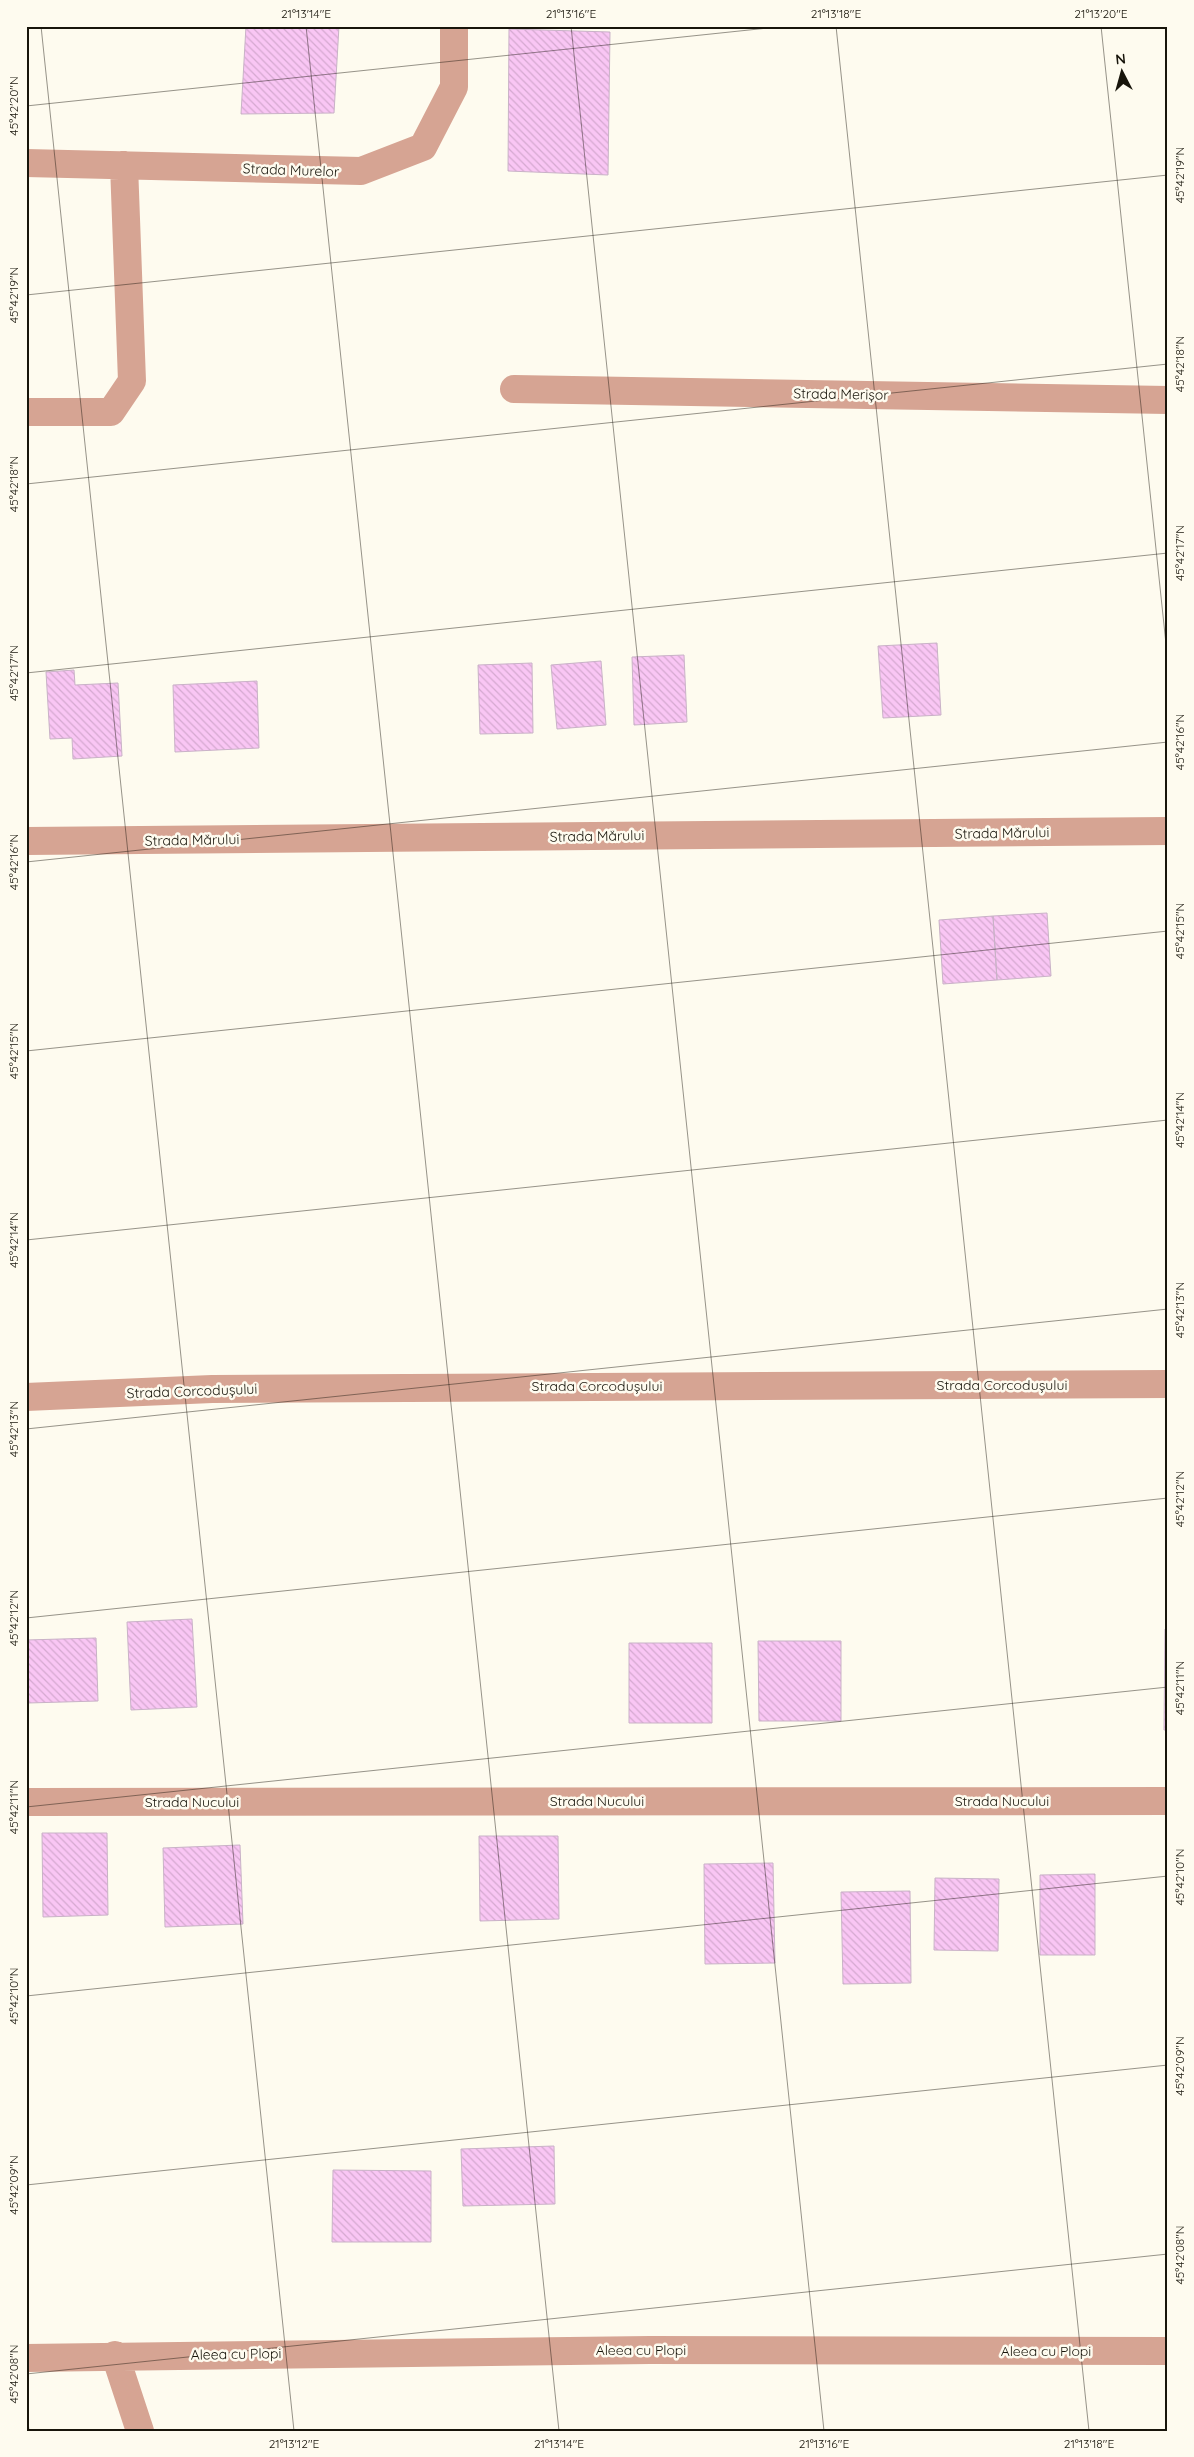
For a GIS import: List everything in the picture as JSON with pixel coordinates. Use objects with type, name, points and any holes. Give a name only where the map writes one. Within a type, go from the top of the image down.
[{"type":"street","name":"Strada Murelor","points":[[26,163],[361,172],[423,147],[454,87],[454,26]]},
{"type":"street","points":[[26,412],[110,412],[132,381],[124,165]]},
{"type":"street","name":"Strada Merișor","points":[[514,389],[1168,400]]},
{"type":"street","name":"Strada Mărului","points":[[26,842],[1168,831]]},
{"type":"street","name":"Strada Corcodușului","points":[[26,1397],[242,1389],[1168,1384]]},
{"type":"street","name":"Strada Nucului","points":[[26,1802],[1168,1801]]},
{"type":"street","name":"Aleea cu Plopi","points":[[26,2358],[115,2355],[640,2350],[1168,2351]]},
{"type":"street","points":[[115,2355],[140,2431]]},
{"type":"building","points":[[246,26],[339,26],[334,113],[241,114]]},
{"type":"building","points":[[509,29],[610,32],[608,175],[508,171]]},
{"type":"building","points":[[937,643],[941,715],[883,718],[878,646]]},
{"type":"building","points":[[684,655],[687,722],[634,725],[632,657]]},
{"type":"building","points":[[601,661],[606,725],[557,729],[551,665]]},
{"type":"building","points":[[532,663],[533,733],[480,734],[478,665]]},
{"type":"building","points":[[74,670],[75,685],[118,683],[122,756],[73,759],[72,738],[50,739],[46,672]]},
{"type":"building","points":[[257,681],[259,748],[175,752],[173,685]]},
{"type":"building","points":[[1047,913],[1051,976],[997,980],[993,916]]},
{"type":"building","points":[[993,916],[997,980],[943,984],[939,920]]},
{"type":"building","points":[[192,1619],[197,1707],[131,1710],[127,1622]]},
{"type":"building","points":[[1165,1629],[1168,1629],[1168,1730],[1164,1730]]},
{"type":"building","points":[[96,1638],[98,1701],[28,1703],[26,1640]]},
{"type":"building","points":[[758,1641],[841,1641],[841,1721],[759,1721]]},
{"type":"building","points":[[629,1643],[712,1643],[712,1723],[629,1723]]},
{"type":"building","points":[[42,1833],[107,1833],[108,1915],[43,1917]]},
{"type":"building","points":[[479,1836],[558,1836],[559,1919],[480,1921]]},
{"type":"building","points":[[240,1845],[243,1924],[165,1927],[163,1848]]},
{"type":"building","points":[[773,1863],[775,1963],[705,1964],[704,1864]]},
{"type":"building","points":[[1095,1874],[1095,1955],[1040,1955],[1040,1875]]},
{"type":"building","points":[[935,1878],[999,1879],[998,1951],[934,1950]]},
{"type":"building","points":[[910,1891],[911,1983],[843,1984],[841,1892]]},
{"type":"building","points":[[554,2146],[555,2204],[463,2206],[461,2149]]},
{"type":"building","points":[[333,2170],[431,2171],[431,2242],[332,2242]]}]
